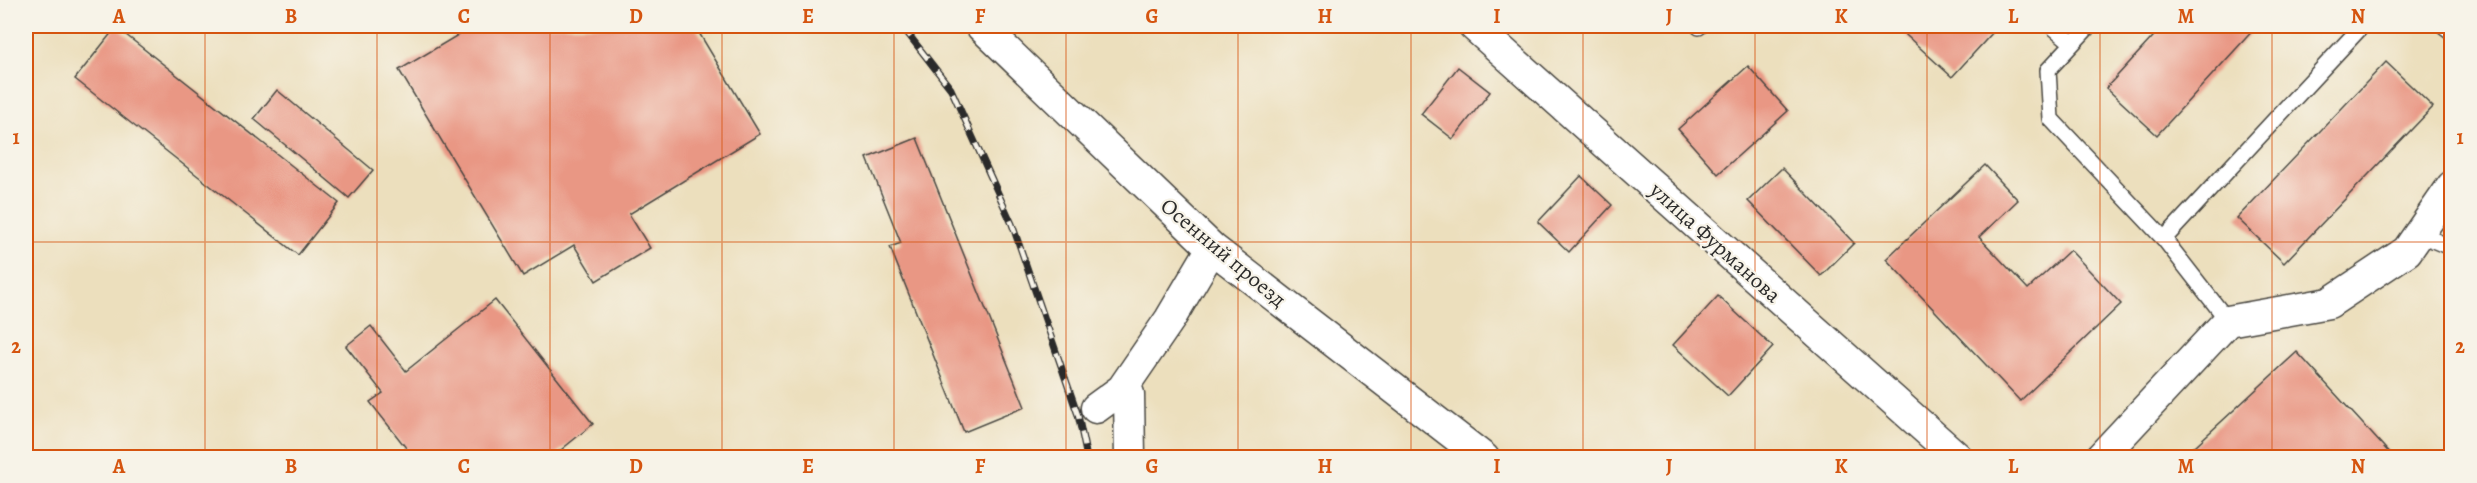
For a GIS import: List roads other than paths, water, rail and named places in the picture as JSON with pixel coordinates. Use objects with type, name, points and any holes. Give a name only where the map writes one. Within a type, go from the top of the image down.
[{"type":"street","name":"Осенний проезд","points":[[981,26],[1212,248],[1484,458]]},
{"type":"street","name":"улица Фурманова","points":[[1474,26],[1958,458]]},
{"type":"street","points":[[2100,458],[2228,321],[2328,303],[2407,250],[2451,186]]},
{"type":"street","points":[[1096,408],[1125,385],[1170,319],[1212,248]]},
{"type":"street","points":[[1125,385],[1130,394],[1130,458]]},
{"type":"lane","points":[[2052,26],[2072,43]]},
{"type":"lane","points":[[2089,26],[2048,70],[2051,119],[2164,239],[2228,321]]},
{"type":"lane","points":[[2164,239],[2362,26]]},
{"type":"lane","points":[[2444,26],[2451,32]]},
{"type":"lane","points":[[2419,234],[2451,248]]},
{"type":"railway","points":[[902,26],[951,89],[1012,224],[1078,415],[1087,458]]}]
